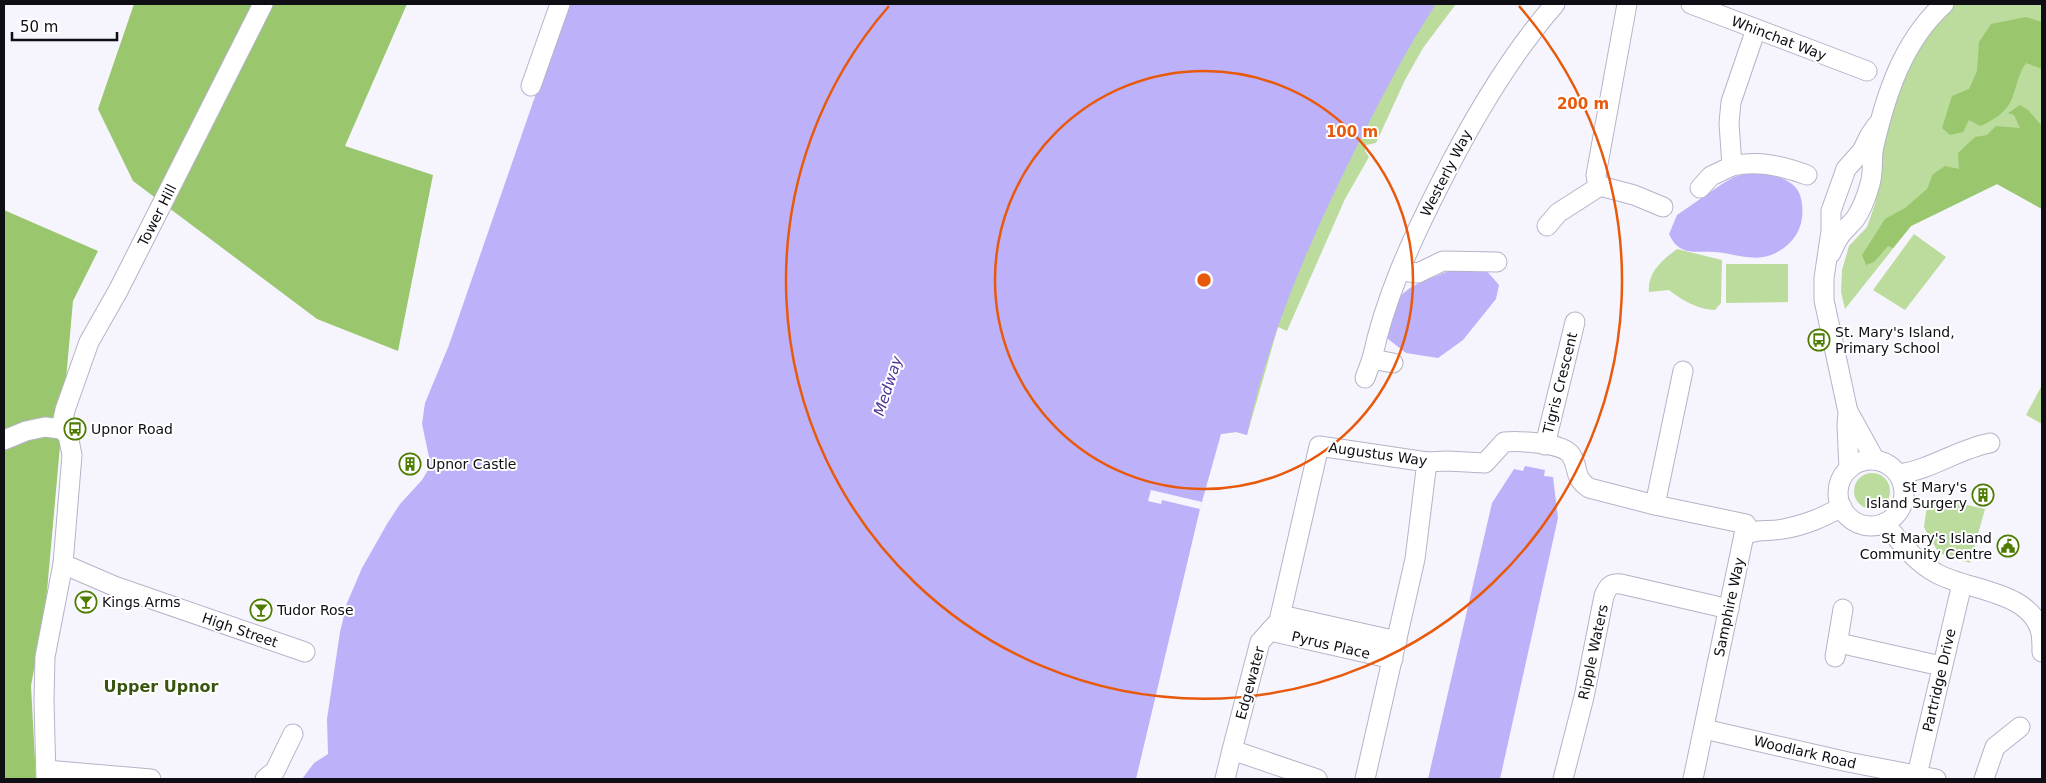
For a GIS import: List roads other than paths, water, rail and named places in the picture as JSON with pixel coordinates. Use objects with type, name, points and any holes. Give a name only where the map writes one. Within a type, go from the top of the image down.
[{"type":"street","name":"Tower Hill","points":[[61,429],[65,410],[89,342],[120,289],[263,4]]},
{"type":"street","points":[[530,86],[560,4]]},
{"type":"street","name":"Westerly Way","points":[[1365,378],[1372,358],[1379,324],[1417,228],[1465,134],[1511,61],[1554,4]]},
{"type":"street","points":[[1600,186],[1596,175],[1627,4]]},
{"type":"street","name":"Whinchat Way","points":[[1691,4],[1867,71]]},
{"type":"street","points":[[1827,261],[1840,236],[1857,216],[1870,185],[1873,167],[1872,152],[1878,125],[1893,80],[1906,53],[1921,29],[1944,4]]},
{"type":"street","points":[[1732,166],[1729,123],[1731,99],[1756,29]]},
{"type":"street","points":[[1875,460],[1848,412],[1825,306],[1824,285],[1831,231],[1830,211],[1834,199],[1848,166],[1862,151],[1870,135],[1878,125]]},
{"type":"street","points":[[1700,188],[1711,176],[1732,166],[1743,164],[1771,164],[1807,176]]},
{"type":"street","points":[[1547,226],[1558,213],[1600,186],[1634,194],[1663,207]]},
{"type":"street","points":[[1400,271],[1418,273],[1443,261],[1497,262]]},
{"type":"street","name":"Tigris Crescent","points":[[1545,445],[1575,322]]},
{"type":"street","points":[[1372,358],[1393,363]]},
{"type":"street","points":[[1683,371],[1649,503],[1746,524],[1744,535]]},
{"type":"street","points":[[1848,412],[1846,425],[1848,469]]},
{"type":"street","points":[[4,440],[44,427],[61,429],[68,435],[72,455],[63,564],[45,657],[46,774],[151,779]]},
{"type":"street","name":"Augustus Way","points":[[1319,446],[1427,462],[1485,463],[1504,442],[1520,441],[1545,445],[1566,450],[1570,454],[1580,481],[1589,488],[1649,503]]},
{"type":"street","points":[[1898,474],[1914,472],[1977,446],[1990,443]]},
{"type":"street","name":"Edgewater","points":[[1225,779],[1260,642],[1279,621],[1281,615],[1319,446]]},
{"type":"street","points":[[1865,460],[1875,460],[1892,467],[1898,474],[1904,492],[1903,502],[1899,511],[1884,523],[1874,525],[1855,521],[1842,507],[1839,497],[1842,477],[1848,469],[1865,460]]},
{"type":"street","points":[[1365,779],[1415,559],[1427,462]]},
{"type":"street","points":[[1744,535],[1754,530],[1780,530],[1811,523],[1842,507]]},
{"type":"street","points":[[1884,523],[1912,556],[1936,573],[1962,584],[2008,597],[2033,618],[2041,632],[2042,652]]},
{"type":"street","name":"Samphire Way","points":[[1693,779],[1744,535]]},
{"type":"street","name":"High Street","points":[[63,564],[114,586],[305,652]]},
{"type":"street","name":"Ripple Waters","points":[[1563,779],[1584,697],[1604,596],[1608,587],[1613,583],[1622,584],[1728,609]]},
{"type":"street","name":"Partridge Drive","points":[[1916,775],[1962,584]]},
{"type":"street","points":[[1843,609],[1837,650],[1941,666]]},
{"type":"street","name":"Pyrus Place","points":[[1281,615],[1395,650]]},
{"type":"street","name":"Pyrus Place","points":[[1270,631],[1395,650]]},
{"type":"street","points":[[1984,779],[1995,747],[2020,728]]},
{"type":"street","name":"Woodlark Road","points":[[1704,729],[1848,762],[1936,779]]},
{"type":"street","points":[[265,779],[275,771],[292,734]]},
{"type":"street","points":[[1232,750],[1317,779]]},
{"type":"water","name":"Medway","points":[[567,4],[1436,4],[1405,55],[1377,107],[1309,249],[1267,359],[1247,435],[1236,432],[1221,434],[1200,509],[1136,779],[302,779],[314,763],[328,754],[327,719],[340,632],[347,603],[362,568],[387,524],[400,504],[422,480],[428,470],[429,457],[422,424],[425,403],[449,345]]},
{"type":"water","points":[[1752,172],[1788,181],[1798,191],[1802,204],[1802,221],[1796,235],[1786,247],[1771,255],[1757,258],[1714,252],[1693,252],[1677,246],[1669,234],[1677,215],[1734,177]]},
{"type":"water","points":[[1455,268],[1486,270],[1499,285],[1496,299],[1463,340],[1438,358],[1406,353],[1388,339],[1394,308],[1407,290]]},
{"type":"water","points":[[1525,466],[1545,470],[1544,476],[1553,477],[1558,518],[1500,779],[1428,779],[1492,503],[1514,469],[1523,471]]},
{"type":"place","name":"St. Mary's Island, Primary School","points":[[1819,340]]},
{"type":"place","name":"Upnor Road","points":[[75,429]]},
{"type":"place","name":"Upnor Castle","points":[[410,464]]},
{"type":"place","name":"St Mary's Island Surgery","points":[[1983,495]]},
{"type":"place","name":"St Mary's Island Community Centre","points":[[2008,546]]},
{"type":"place","name":"Kings Arms","points":[[86,602]]},
{"type":"place","name":"Tudor Rose","points":[[261,610]]},
{"type":"district","name":"Upper Upnor","points":[[161,686]]}]
